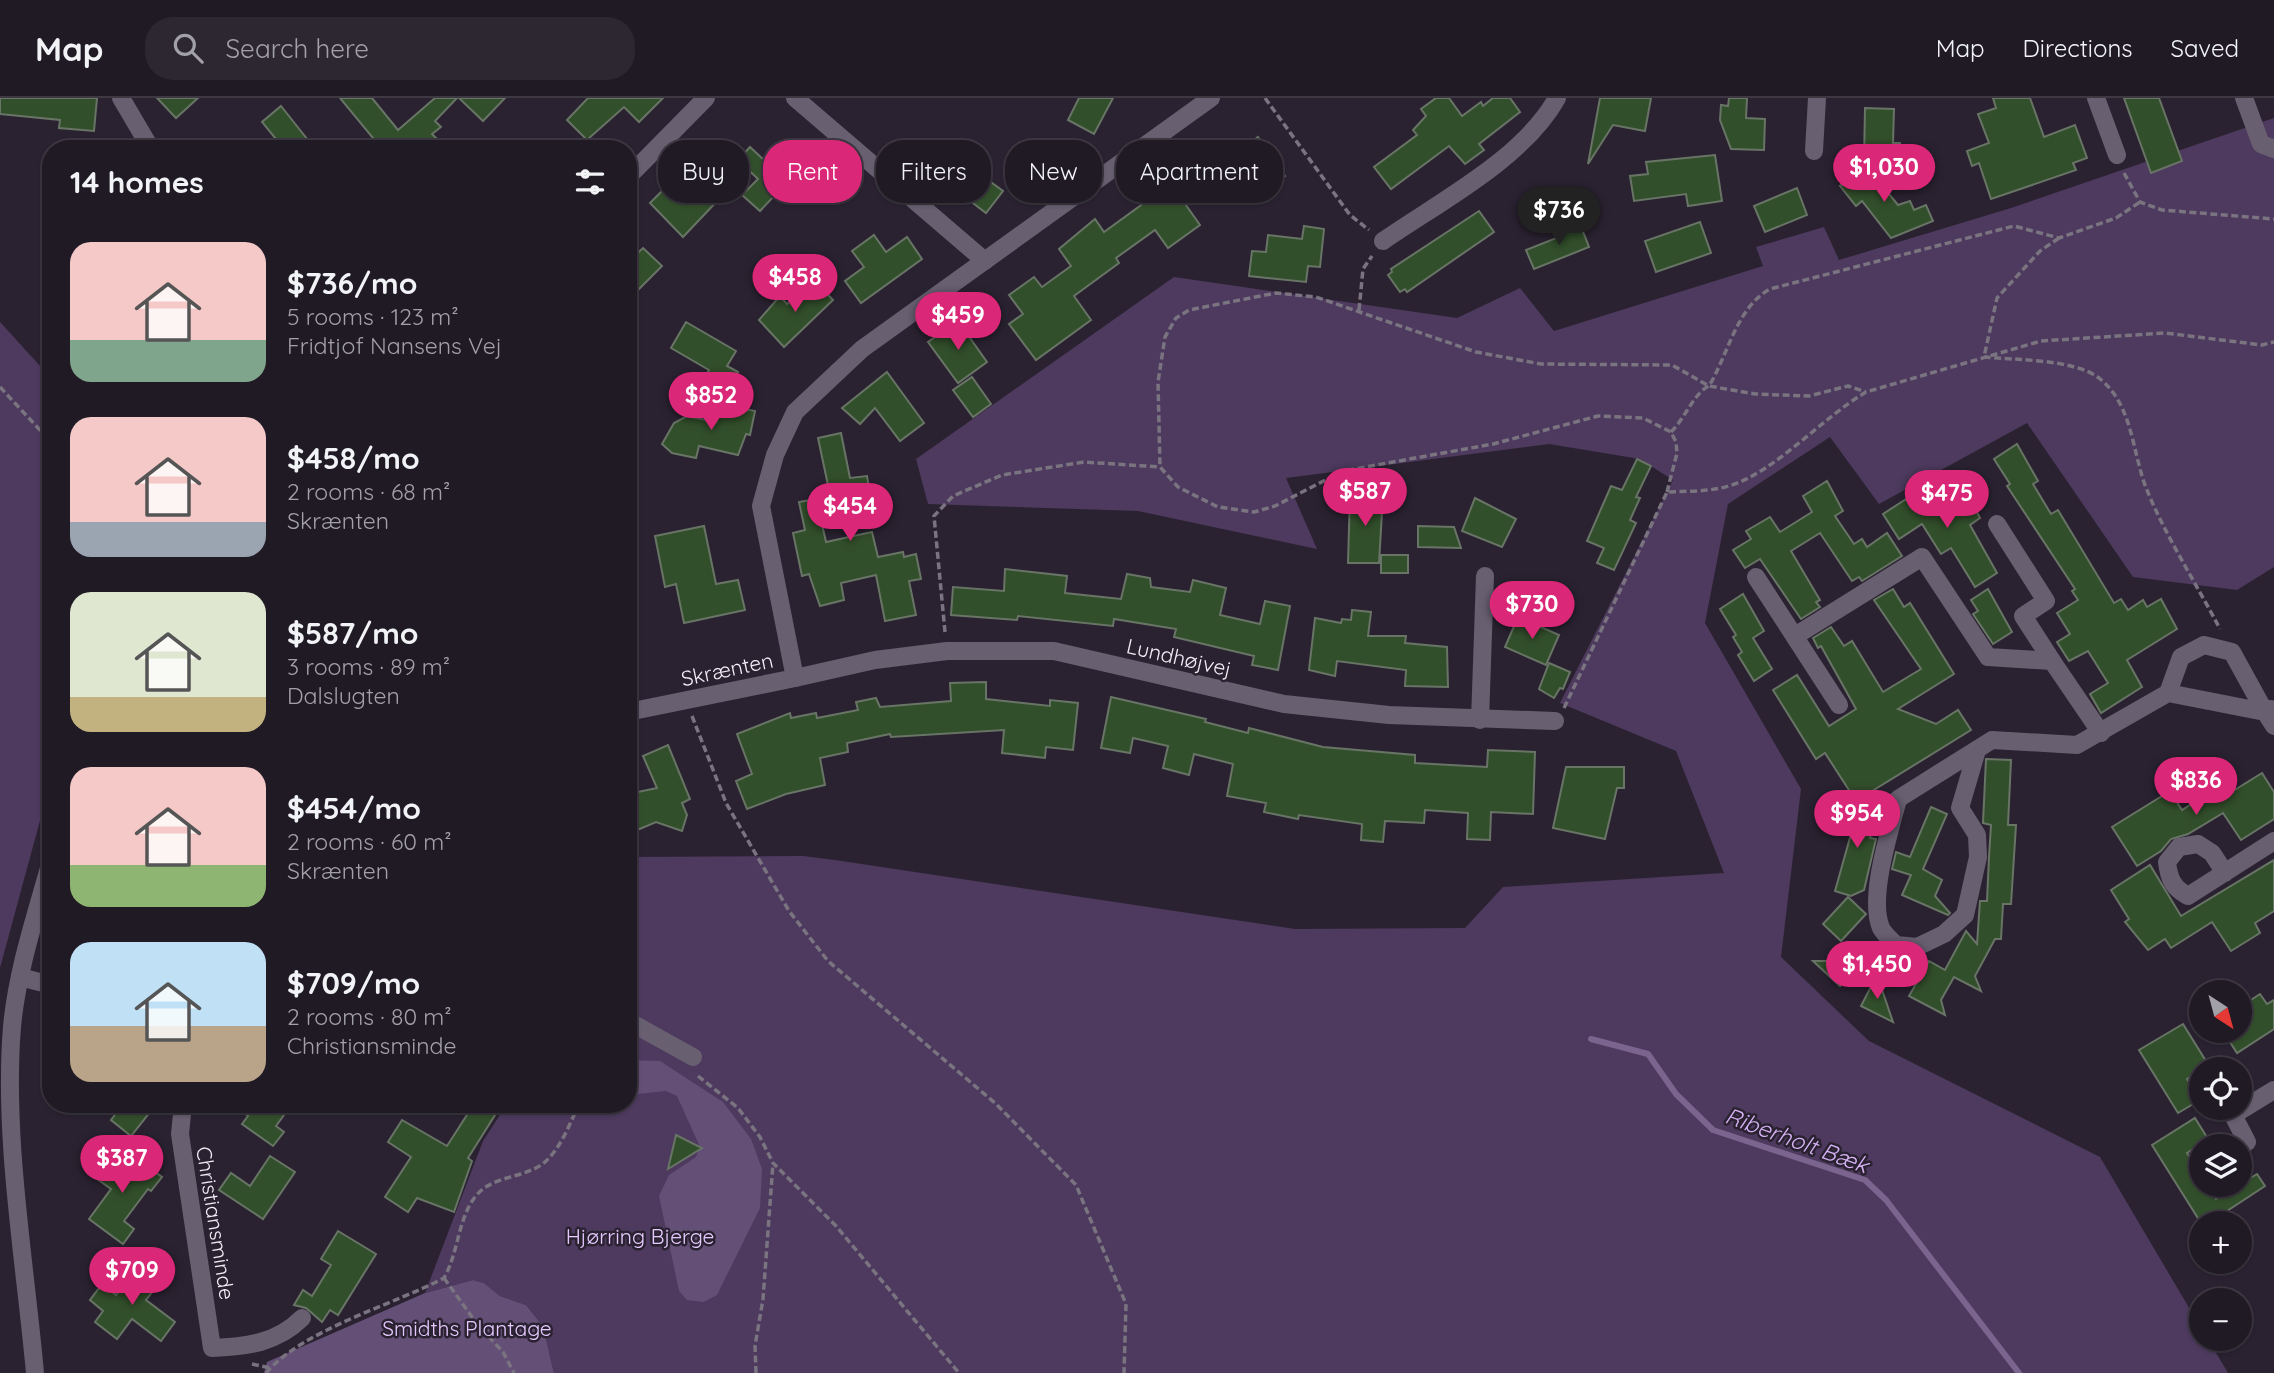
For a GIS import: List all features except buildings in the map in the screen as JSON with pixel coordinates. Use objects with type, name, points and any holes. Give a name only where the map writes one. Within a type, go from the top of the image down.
[{"type":"street","points":[[121,98],[146,140]]},
{"type":"street","points":[[637,168],[706,98]]},
{"type":"street","points":[[796,98],[985,261]]},
{"type":"street","name":"Skrænten","points":[[637,710],[795,678],[761,506],[775,455],[795,412],[862,349],[1211,98]]},
{"type":"street","points":[[1383,241],[1495,164],[1546,118],[1557,98]]},
{"type":"street","points":[[1814,152],[1817,98]]},
{"type":"street","points":[[2095,98],[2117,155]]},
{"type":"street","points":[[2247,106],[2262,144],[2274,149]]},
{"type":"street","points":[[1997,524],[2046,601],[2023,616],[2101,733]]},
{"type":"street","points":[[1795,636],[1923,557],[1988,657],[2052,661]]},
{"type":"street","points":[[1479,720],[1485,576]]},
{"type":"street","points":[[1756,577],[1839,705]]},
{"type":"street","points":[[1977,750],[1960,808],[1977,835],[1978,857],[1965,915],[1944,934],[1917,947],[1896,945],[1882,929],[1878,910],[1881,868],[1898,799],[1992,740],[2077,745],[2168,693],[2181,657],[2204,645],[2232,652],[2271,715]]},
{"type":"street","name":"Lundhøjvej","points":[[795,678],[875,660],[947,651],[1054,651],[1284,704],[1389,715],[1555,721]]},
{"type":"street","points":[[2168,693],[2271,715]]},
{"type":"street","points":[[2225,873],[2274,841]]},
{"type":"street","points":[[35,1373],[9,1098],[12,1025],[20,977],[42,895]]},
{"type":"street","points":[[20,977],[42,983]]},
{"type":"street","points":[[637,1026],[693,1057]]},
{"type":"street","points":[[2242,1134],[2233,1115],[2274,1090]]},
{"type":"street","name":"Christiansminde","points":[[182,1113],[180,1134],[212,1348],[261,1343],[282,1334],[302,1318]]},
{"type":"path","points":[[1265,98],[1350,215],[1383,241],[1363,269],[1359,310]]},
{"type":"path","points":[[2117,155],[2129,185],[2140,202],[2162,210],[2274,219]]},
{"type":"path","points":[[1984,357],[1997,298],[2040,251],[2059,238],[2116,218],[2140,202]]},
{"type":"path","points":[[1671,432],[1685,418],[1699,390],[1709,386],[1747,310],[1759,295],[1770,289],[2014,226],[2059,238]]},
{"type":"path","points":[[1555,721],[1567,702],[1667,492],[1677,453],[1671,432],[1643,418],[1598,416],[1493,444],[1343,471],[1275,506],[1254,512],[1218,507],[1196,499],[1178,487],[1160,467],[1158,382],[1165,337],[1176,318],[1189,310],[1210,304],[1276,293],[1316,297],[1476,352],[1541,364],[1672,365],[1709,386],[1755,394],[1809,396],[1848,386],[1866,392]]},
{"type":"path","points":[[1667,492],[1729,486],[1751,478],[1841,407],[1866,392],[2041,341],[2165,332],[2262,345],[2274,342]]},
{"type":"path","points":[[1984,357],[2083,369],[2100,379],[2119,403],[2131,429],[2146,486],[2232,652]]},
{"type":"path","points":[[0,387],[42,432]]},
{"type":"path","points":[[947,651],[934,516],[953,496],[1002,475],[1084,462],[1160,467]]},
{"type":"path","points":[[689,700],[691,715],[726,803],[789,911],[828,961],[995,1103],[1076,1185],[1126,1304],[1124,1373]]},
{"type":"path","points":[[693,1057],[696,1074],[738,1108],[760,1138],[772,1163],[836,1226],[959,1373]]},
{"type":"path","points":[[266,1373],[278,1361],[321,1335],[388,1300],[444,1278],[474,1197],[486,1186],[534,1169],[546,1161],[560,1142],[574,1113]]},
{"type":"path","points":[[756,1373],[755,1346],[763,1299],[772,1163]]},
{"type":"path","points":[[444,1278],[477,1324],[503,1352],[514,1373]]},
{"type":"green space","name":"Hjørring Bjerge","points":[[2274,118],[2274,567],[2237,590],[2133,577],[2027,423],[1879,504],[1830,437],[1728,504],[1705,623],[1801,789],[1781,957],[1869,1041],[2100,1157],[2189,1308],[2189,1351],[2215,1351],[2228,1373],[554,1373],[543,1326],[526,1305],[500,1296],[484,1283],[473,1280],[425,1293],[483,1141],[501,1113],[637,1113],[637,857],[803,856],[1295,929],[1465,928],[1503,887],[1724,873],[1676,751],[1560,703],[1673,480],[1640,459],[1549,444],[1286,478],[1317,549],[1138,511],[928,504],[916,459],[1174,277],[1457,318],[1520,288],[1554,331],[1763,266],[1756,247],[1824,227],[1839,260],[2011,208]]},
{"type":"green space","points":[[0,322],[42,368],[42,813],[0,968]]},
{"type":"green space","points":[[637,1060],[660,1061],[723,1102],[751,1139],[762,1169],[760,1208],[717,1295],[704,1302],[687,1300],[679,1291],[659,1196],[669,1175],[696,1157],[700,1147],[677,1096],[666,1091],[637,1094]]},
{"type":"green space","name":"Smidths Plantage","points":[[473,1280],[484,1283],[500,1296],[526,1305],[543,1326],[554,1373],[264,1373],[267,1362],[425,1293]]},
{"type":"waterway","name":"Riberholt Bæk","points":[[1591,1039],[1648,1054],[1676,1094],[1713,1130],[1865,1180],[1886,1200],[2019,1373]]}]
